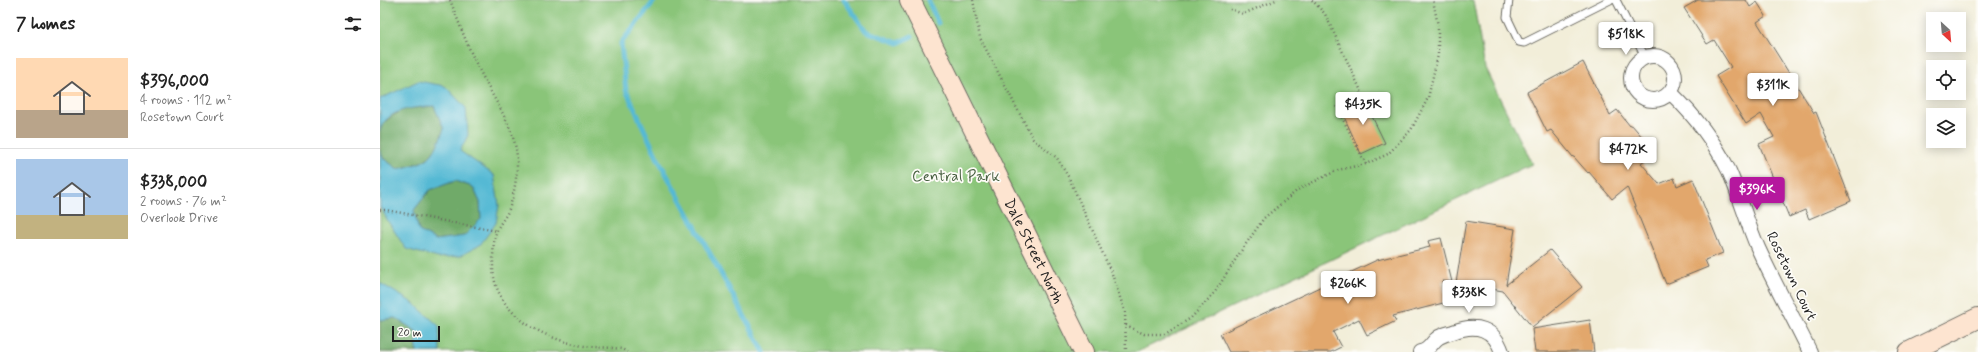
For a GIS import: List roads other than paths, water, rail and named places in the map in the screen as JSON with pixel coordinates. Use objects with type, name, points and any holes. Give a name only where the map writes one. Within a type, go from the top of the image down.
[{"type":"main road","name":"Dale Street North","points":[[910,0],[1084,352]]},
{"type":"main road","points":[[1909,352],[1978,318]]},
{"type":"street","points":[[1645,57],[1661,57],[1668,61],[1676,74],[1676,83],[1671,93],[1662,100],[1654,101],[1644,99],[1637,94],[1632,87],[1631,78],[1633,68],[1645,57]]},
{"type":"street","name":"Rosetown Court","points":[[1671,93],[1697,119],[1717,148],[1729,172],[1759,249],[1810,352]]},
{"type":"street","points":[[1424,352],[1439,337],[1466,327],[1478,328],[1491,333],[1502,352]]},
{"type":"lane","points":[[1509,0],[1507,18],[1519,42],[1524,43],[1610,0]]},
{"type":"lane","points":[[1616,0],[1645,57]]},
{"type":"water","points":[[418,81],[445,86],[466,108],[468,135],[460,151],[494,175],[499,205],[496,223],[480,245],[460,256],[438,258],[406,249],[380,207],[380,151],[384,159],[398,169],[417,164],[428,158],[433,153],[444,129],[434,106],[410,109],[395,114],[383,123],[380,131],[380,99]],"holes":[[[455,181],[473,187],[480,202],[481,219],[464,236],[436,240],[419,231],[414,210],[430,190]]]},
{"type":"water","points":[[380,283],[413,303],[439,326],[440,352],[417,352],[416,331],[395,318],[380,320]]},
{"type":"waterway","points":[[655,0],[621,43],[626,90],[657,157],[764,352]]},
{"type":"waterway","points":[[844,0],[866,31],[898,43],[912,36]]},
{"type":"waterway","points":[[928,0],[938,23]]},
{"type":"park label","name":"Central Park","points":[[956,176]]}]
